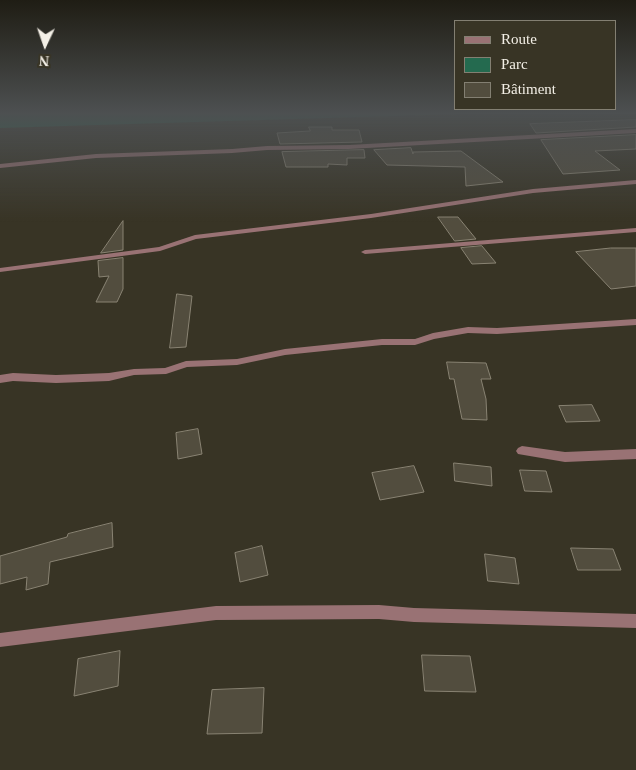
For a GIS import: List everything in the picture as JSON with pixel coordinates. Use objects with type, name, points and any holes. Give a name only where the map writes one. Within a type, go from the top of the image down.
[{"type":"street","points":[[0,166],[96,156],[244,150]]},
{"type":"street","points":[[0,270],[160,249],[195,237],[371,216],[533,191],[636,182]]},
{"type":"street","points":[[365,252],[636,230]]},
{"type":"street","points":[[0,379],[110,377],[134,372],[166,371],[186,364],[237,362],[285,352],[382,342],[415,342],[433,336],[468,330],[497,331],[636,322]]},
{"type":"street","points":[[522,451],[565,457],[636,454]]},
{"type":"street","points":[[0,640],[216,613],[379,612],[414,615],[636,621]]},
{"type":"building","points":[[364,150],[365,158],[347,158],[347,165],[328,164],[328,167],[286,167],[282,152]]},
{"type":"building","points":[[374,150],[412,150],[413,154],[413,152],[461,151],[503,182],[466,186],[465,167],[387,165]]},
{"type":"building","points":[[547,150],[617,150],[595,151],[620,170],[563,174]]},
{"type":"building","points":[[438,217],[458,217],[476,239],[455,241]]},
{"type":"building","points":[[123,221],[123,250],[101,253]]},
{"type":"building","points":[[482,246],[496,263],[472,264],[461,248]]},
{"type":"building","points":[[611,248],[636,248],[636,286],[611,289],[576,252]]},
{"type":"building","points":[[123,258],[123,289],[117,302],[96,302],[109,276],[99,277],[98,261]]},
{"type":"building","points":[[177,294],[192,296],[186,347],[170,348]]},
{"type":"building","points":[[447,362],[486,363],[491,379],[481,379],[486,399],[487,420],[462,419],[454,379],[450,379]]},
{"type":"building","points":[[592,405],[600,421],[566,422],[559,406]]},
{"type":"building","points":[[198,429],[202,454],[178,459],[176,433]]},
{"type":"building","points":[[454,463],[491,467],[492,486],[455,481]]},
{"type":"building","points":[[414,466],[424,492],[380,500],[372,473]]},
{"type":"building","points":[[520,470],[546,471],[552,492],[525,491]]},
{"type":"building","points":[[112,523],[113,547],[50,562],[48,584],[26,590],[27,577],[0,584],[0,556],[67,537],[68,534]]},
{"type":"building","points":[[262,546],[268,575],[240,582],[235,553]]},
{"type":"building","points":[[571,548],[613,549],[621,570],[578,570]]},
{"type":"building","points":[[485,554],[515,558],[519,584],[488,581]]},
{"type":"building","points":[[120,651],[118,686],[74,696],[78,659]]},
{"type":"building","points":[[422,655],[470,656],[476,692],[425,691]]},
{"type":"building","points":[[264,688],[262,733],[207,734],[212,690]]}]
